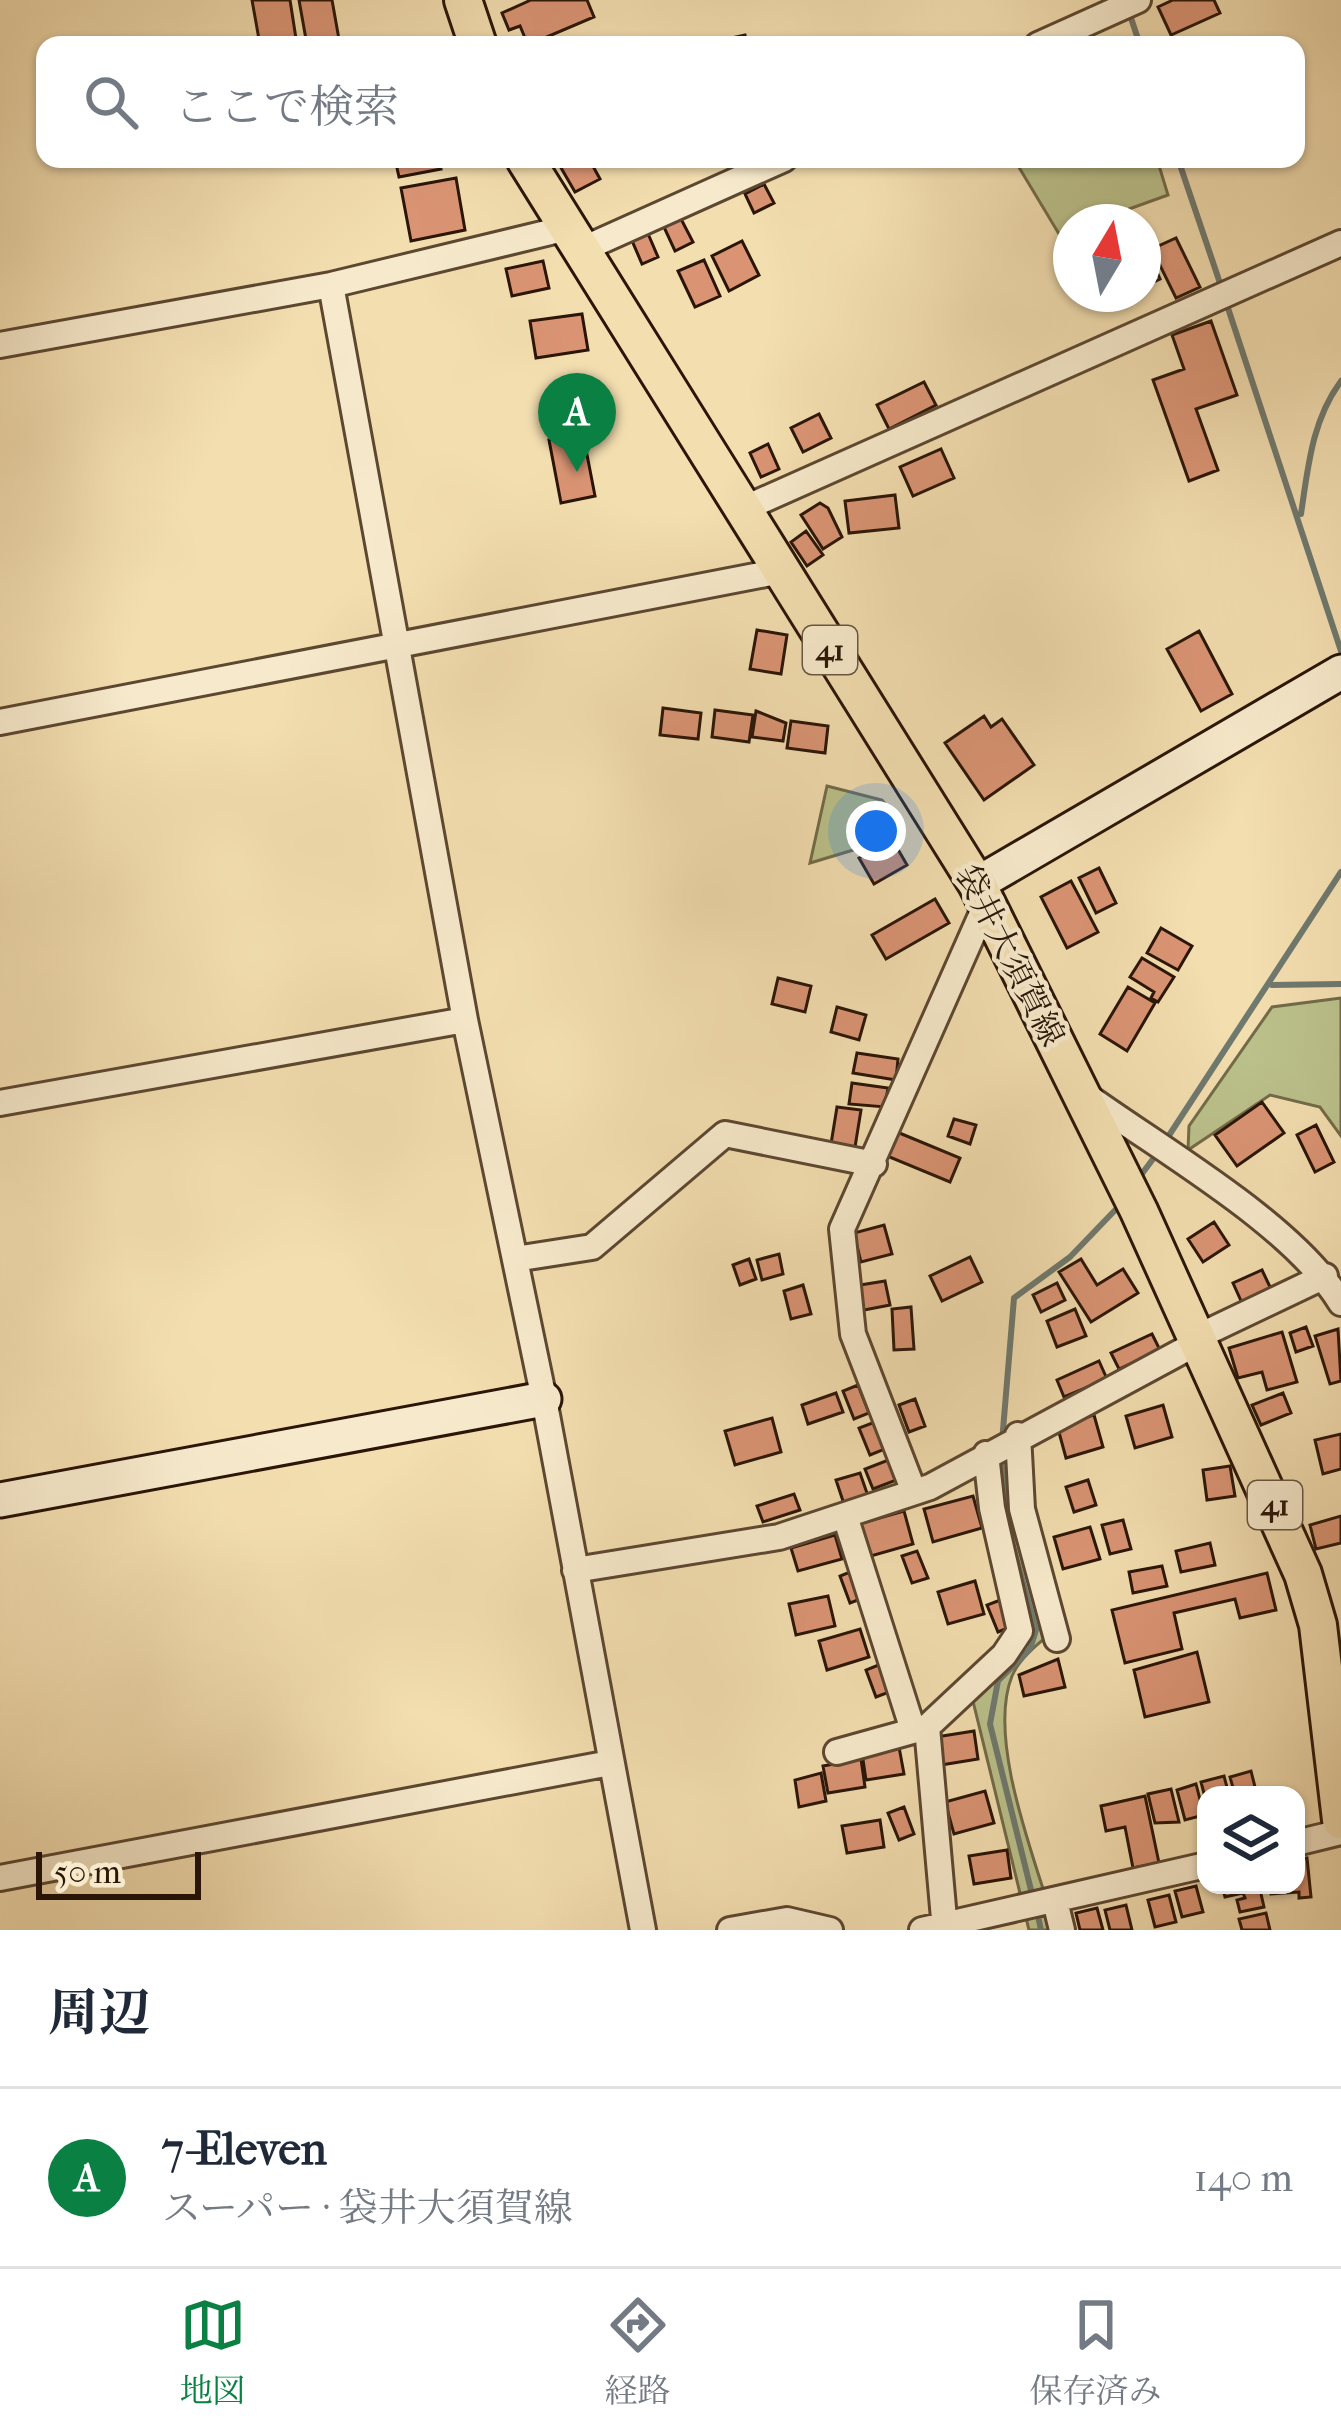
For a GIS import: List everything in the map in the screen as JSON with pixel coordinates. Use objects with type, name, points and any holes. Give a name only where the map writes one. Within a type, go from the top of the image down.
[{"type":"main road","points":[[463,0],[475,36]]},
{"type":"main road","name":"袋井大須賀線","points":[[531,168],[982,893],[1081,1092],[1286,1528],[1318,1625],[1341,1820]]},
{"type":"street","points":[[1057,36],[1138,0]]},
{"type":"street","points":[[0,345],[574,239],[760,168]]},
{"type":"street","points":[[743,509],[1341,243]]},
{"type":"street","points":[[331,285],[464,1020],[544,1399],[643,1930]]},
{"type":"street","points":[[0,722],[781,571]]},
{"type":"street","points":[[914,1492],[853,1334],[842,1229],[874,1164],[982,893],[1341,672]]},
{"type":"street","points":[[0,1103],[464,1020]]},
{"type":"street","points":[[575,1570],[737,1545],[914,1492],[1198,1340],[1334,1284],[1275,1232],[1081,1092]]},
{"type":"street","points":[[515,1259],[592,1247],[725,1134],[874,1164]]},
{"type":"street","points":[[0,1500],[544,1399]]},
{"type":"street","points":[[1018,1435],[1022,1509],[1057,1639]]},
{"type":"street","points":[[837,1752],[920,1728],[1004,1655],[1020,1630],[992,1508],[986,1454]]},
{"type":"street","points":[[844,1516],[920,1728],[937,1928],[1197,1867]]},
{"type":"street","points":[[0,1878],[610,1763]]},
{"type":"street","points":[[1305,1841],[1341,1832]]},
{"type":"street","points":[[1055,1901],[1062,1930]]},
{"type":"street","points":[[730,1930],[787,1920],[830,1930]]},
{"type":"green space","points":[[1019,168],[1160,168],[1168,195],[1143,204],[1053,204],[1053,224]]},
{"type":"green space","points":[[827,786],[882,800],[902,824],[860,848],[810,863]]},
{"type":"green space","points":[[1341,998],[1341,1136],[1320,1107],[1270,1095],[1188,1150],[1189,1126],[1272,1007]]},
{"type":"green space","points":[[987,1459],[1013,1465],[1049,1635],[1012,1676],[1005,1734],[1017,1803],[1056,1930],[1029,1930],[972,1697],[1024,1633]]},
{"type":"building","points":[[252,0],[290,0],[296,36],[258,36]]},
{"type":"building","points":[[299,0],[332,0],[338,36],[305,36]]},
{"type":"building","points":[[531,0],[587,0],[594,17],[549,36],[524,36],[520,26],[509,30],[502,13]]},
{"type":"building","points":[[1173,0],[1214,0],[1220,13],[1171,35],[1158,7]]},
{"type":"building","points":[[397,168],[441,168],[441,169],[399,177]]},
{"type":"building","points":[[561,168],[594,168],[600,179],[575,192]]},
{"type":"building","points":[[456,178],[465,230],[411,241],[401,188]]},
{"type":"building","points":[[764,184],[774,203],[754,213],[745,194]]},
{"type":"building","points":[[680,217],[693,242],[675,251],[663,225]]},
{"type":"building","points":[[646,229],[658,257],[642,264],[630,236]]},
{"type":"building","points":[[1176,238],[1200,287],[1176,298],[1161,267],[1161,245]]},
{"type":"building","points":[[742,241],[759,275],[729,291],[712,256]]},
{"type":"building","points":[[704,260],[720,296],[695,307],[678,271]]},
{"type":"building","points":[[543,261],[549,288],[512,296],[506,269]]},
{"type":"building","points":[[582,314],[588,350],[536,358],[530,321]]},
{"type":"building","points":[[1211,321],[1237,395],[1196,409],[1218,470],[1189,481],[1153,380],[1184,369],[1172,335]]},
{"type":"building","points":[[924,382],[936,405],[889,429],[877,405]]},
{"type":"building","points":[[819,414],[831,438],[803,452],[791,428]]},
{"type":"building","points":[[583,434],[595,496],[561,503],[549,440]]},
{"type":"building","points":[[768,444],[779,469],[761,477],[750,453]]},
{"type":"building","points":[[941,449],[954,478],[913,496],[900,467]]},
{"type":"building","points":[[895,495],[899,528],[849,533],[845,501]]},
{"type":"building","points":[[820,503],[828,508],[842,537],[823,549],[801,515]]},
{"type":"building","points":[[806,531],[823,555],[807,566],[791,542]]},
{"type":"building","points":[[757,630],[787,635],[781,674],[750,669]]},
{"type":"building","points":[[1199,631],[1232,694],[1201,711],[1167,649]]},
{"type":"building","points":[[663,708],[701,713],[698,739],[660,735]]},
{"type":"building","points":[[715,710],[753,715],[749,742],[712,737]]},
{"type":"building","points":[[756,711],[786,723],[783,741],[752,737]]},
{"type":"building","points":[[984,716],[991,727],[1002,719],[1034,765],[984,800],[945,743]]},
{"type":"building","points":[[791,721],[828,726],[825,753],[787,748]]},
{"type":"building","points":[[892,839],[907,865],[874,884],[859,858]]},
{"type":"building","points":[[1099,868],[1116,903],[1096,913],[1079,878]]},
{"type":"building","points":[[1071,881],[1098,932],[1067,948],[1041,897]]},
{"type":"building","points":[[935,899],[949,923],[886,959],[872,935]]},
{"type":"building","points":[[1161,928],[1192,946],[1178,970],[1147,953]]},
{"type":"building","points":[[1142,958],[1174,977],[1158,1002],[1151,998],[1154,992],[1130,977]]},
{"type":"building","points":[[778,978],[811,986],[805,1012],[772,1004]]},
{"type":"building","points":[[1128,987],[1155,1003],[1127,1051],[1100,1034]]},
{"type":"building","points":[[837,1007],[866,1015],[859,1040],[831,1032]]},
{"type":"building","points":[[857,1053],[898,1059],[896,1080],[853,1073]]},
{"type":"building","points":[[852,1083],[888,1088],[885,1107],[849,1104]]},
{"type":"building","points":[[1262,1102],[1284,1133],[1237,1166],[1215,1135]]},
{"type":"building","points":[[837,1107],[861,1110],[855,1147],[831,1144]]},
{"type":"building","points":[[954,1119],[976,1125],[970,1144],[948,1136]]},
{"type":"building","points":[[1316,1125],[1334,1162],[1315,1172],[1297,1135]]},
{"type":"building","points":[[897,1132],[960,1158],[950,1182],[887,1156]]},
{"type":"building","points":[[1214,1222],[1229,1245],[1203,1262],[1188,1239]]},
{"type":"building","points":[[884,1225],[892,1254],[861,1262],[854,1233]]},
{"type":"building","points":[[779,1254],[783,1274],[762,1280],[757,1260]]},
{"type":"building","points":[[970,1257],[982,1282],[942,1301],[930,1276]]},
{"type":"building","points":[[749,1259],[756,1279],[740,1285],[733,1265]]},
{"type":"building","points":[[1081,1259],[1097,1285],[1123,1269],[1138,1293],[1091,1322],[1059,1272]]},
{"type":"building","points":[[1262,1270],[1271,1289],[1242,1303],[1233,1283]]},
{"type":"building","points":[[885,1281],[890,1305],[859,1311],[854,1286]]},
{"type":"building","points":[[1057,1283],[1065,1300],[1041,1312],[1033,1295]]},
{"type":"building","points":[[803,1285],[811,1314],[791,1319],[784,1291]]},
{"type":"building","points":[[911,1307],[914,1349],[894,1350],[892,1309]]},
{"type":"building","points":[[1075,1309],[1086,1336],[1057,1347],[1047,1321]]},
{"type":"building","points":[[1306,1327],[1313,1346],[1296,1352],[1290,1333]]},
{"type":"building","points":[[1338,1329],[1341,1381],[1330,1384],[1315,1336]]},
{"type":"building","points":[[1282,1332],[1297,1382],[1267,1390],[1262,1372],[1238,1378],[1229,1348]]},
{"type":"building","points":[[1152,1334],[1160,1350],[1119,1369],[1111,1353]]},
{"type":"building","points":[[1099,1361],[1107,1379],[1064,1397],[1057,1380]]},
{"type":"building","points":[[858,1385],[869,1413],[854,1419],[843,1391]]},
{"type":"building","points":[[836,1393],[843,1412],[808,1424],[802,1405]]},
{"type":"building","points":[[1283,1393],[1291,1413],[1261,1425],[1252,1405]]},
{"type":"building","points":[[915,1399],[925,1426],[909,1432],[899,1405]]},
{"type":"building","points":[[1163,1405],[1172,1437],[1135,1448],[1126,1416]]},
{"type":"building","points":[[1094,1415],[1103,1447],[1066,1458],[1057,1425]]},
{"type":"building","points":[[772,1418],[781,1452],[735,1465],[725,1431]]},
{"type":"building","points":[[875,1422],[885,1449],[870,1455],[859,1428]]},
{"type":"building","points":[[1341,1434],[1341,1469],[1323,1474],[1315,1440]]},
{"type":"building","points":[[891,1459],[899,1479],[873,1489],[865,1469]]},
{"type":"building","points":[[1230,1466],[1235,1496],[1207,1500],[1203,1470]]},
{"type":"building","points":[[860,1473],[868,1496],[844,1504],[836,1480]]},
{"type":"building","points":[[1088,1480],[1096,1505],[1074,1512],[1066,1487]]},
{"type":"building","points":[[794,1494],[800,1510],[763,1522],[757,1506]]},
{"type":"building","points":[[973,1496],[982,1528],[933,1542],[924,1509]]},
{"type":"building","points":[[904,1511],[913,1544],[864,1558],[855,1525]]},
{"type":"building","points":[[1341,1516],[1341,1543],[1316,1549],[1310,1525]]},
{"type":"building","points":[[1123,1520],[1131,1549],[1110,1554],[1102,1525]]},
{"type":"building","points":[[1090,1527],[1100,1559],[1063,1569],[1054,1537]]},
{"type":"building","points":[[835,1535],[842,1559],[798,1571],[791,1548]]},
{"type":"building","points":[[1210,1543],[1215,1565],[1181,1572],[1176,1551]]},
{"type":"building","points":[[917,1551],[928,1578],[912,1583],[902,1556]]},
{"type":"building","points":[[1162,1566],[1167,1586],[1133,1593],[1129,1572]]},
{"type":"building","points":[[855,1570],[866,1597],[850,1603],[840,1576]]},
{"type":"building","points":[[1267,1573],[1276,1610],[1240,1618],[1235,1599],[1174,1613],[1182,1649],[1125,1663],[1112,1610]]},
{"type":"building","points":[[975,1581],[984,1614],[948,1624],[938,1592]]},
{"type":"building","points":[[828,1596],[835,1626],[796,1635],[789,1604]]},
{"type":"building","points":[[1003,1599],[1013,1626],[998,1632],[987,1605]]},
{"type":"building","points":[[860,1629],[869,1657],[827,1670],[819,1641]]},
{"type":"building","points":[[1197,1652],[1209,1702],[1145,1717],[1134,1670]]},
{"type":"building","points":[[1058,1659],[1065,1687],[1024,1696],[1019,1675]]},
{"type":"building","points":[[881,1664],[892,1691],[876,1697],[866,1670]]},
{"type":"building","points":[[974,1731],[978,1759],[941,1765],[936,1737]]},
{"type":"building","points":[[899,1747],[904,1774],[866,1780],[862,1753]]},
{"type":"building","points":[[861,1759],[865,1787],[828,1793],[823,1766]]},
{"type":"building","points":[[1251,1771],[1255,1786],[1232,1786],[1230,1777]]},
{"type":"building","points":[[821,1773],[826,1801],[799,1807],[795,1780]]},
{"type":"building","points":[[1224,1776],[1227,1786],[1202,1786],[1201,1782]]},
{"type":"building","points":[[1196,1784],[1197,1817],[1185,1820],[1177,1790]]},
{"type":"building","points":[[1171,1789],[1179,1822],[1155,1823],[1148,1794]]},
{"type":"building","points":[[985,1791],[994,1823],[954,1834],[945,1802]]},
{"type":"building","points":[[1145,1796],[1159,1863],[1133,1868],[1125,1827],[1106,1831],[1101,1806]]},
{"type":"building","points":[[904,1807],[914,1834],[899,1840],[888,1813]]},
{"type":"building","points":[[880,1820],[884,1847],[847,1853],[842,1826]]},
{"type":"building","points":[[1007,1850],[1011,1878],[974,1884],[969,1856]]},
{"type":"building","points":[[1305,1858],[1311,1897],[1299,1898],[1305,1894]]},
{"type":"building","points":[[1196,1886],[1203,1912],[1182,1917],[1175,1891]]},
{"type":"building","points":[[1243,1894],[1261,1894],[1264,1907],[1240,1912],[1237,1900],[1245,1898]]},
{"type":"building","points":[[1169,1895],[1176,1922],[1155,1927],[1148,1900]]},
{"type":"building","points":[[1126,1905],[1132,1930],[1110,1930],[1105,1910]]},
{"type":"building","points":[[1097,1908],[1103,1930],[1080,1930],[1076,1913]]},
{"type":"building","points":[[1266,1913],[1270,1930],[1242,1930],[1239,1919]]},
{"type":"waterway","points":[[1128,9],[1137,36]]},
{"type":"waterway","points":[[1181,168],[1222,289]]},
{"type":"waterway","points":[[1226,302],[1341,651]]},
{"type":"waterway","points":[[1301,514],[1317,428],[1341,381]]},
{"type":"waterway","points":[[1166,1140],[1341,872]]},
{"type":"waterway","points":[[1272,985],[1341,984]]},
{"type":"waterway","points":[[1138,1179],[1159,1151]]},
{"type":"waterway","points":[[1002,1442],[1014,1298],[1070,1257],[1120,1205]]},
{"type":"waterway","points":[[1001,1455],[1006,1520]]},
{"type":"waterway","points":[[1011,1539],[1036,1630],[1030,1649],[998,1681],[990,1724],[1033,1898]]},
{"type":"waterway","points":[[1037,1911],[1041,1930]]},
{"type":"place","name":"7-Eleven","points":[[577,472]]}]
